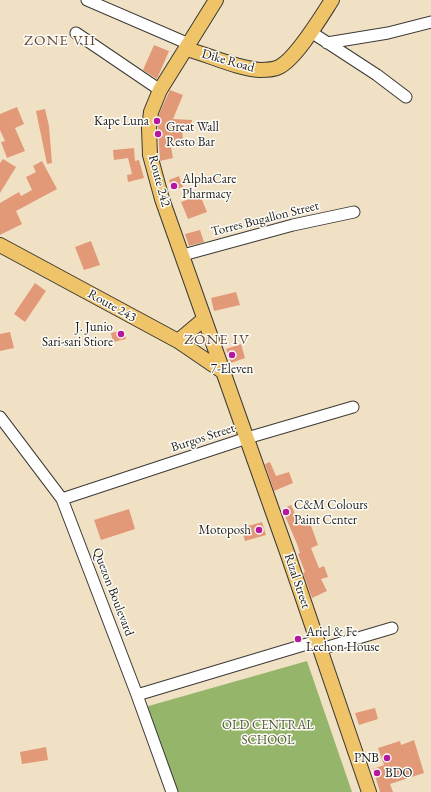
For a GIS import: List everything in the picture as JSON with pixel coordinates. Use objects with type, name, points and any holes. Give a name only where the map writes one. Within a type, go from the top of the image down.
[{"type":"main road","name":"Route 242","points":[[216,0],[160,90],[151,112],[149,128],[150,155],[162,199],[183,255],[222,371]]},
{"type":"main road","name":"Dike Road","points":[[187,47],[251,68],[270,70],[280,67],[294,54],[332,0]]},
{"type":"main road","name":"Route 243","points":[[0,244],[178,341],[222,371]]},
{"type":"main road","points":[[178,341],[204,319]]},
{"type":"main road","name":"Rizal Street","points":[[222,371],[247,438],[369,792]]},
{"type":"street","points":[[87,0],[187,47]]},
{"type":"street","points":[[327,43],[388,33],[431,22]]},
{"type":"street","points":[[310,32],[377,75],[406,97]]},
{"type":"street","points":[[76,33],[160,90]]},
{"type":"street","name":"Torres Bugallon Street","points":[[183,255],[293,225],[354,212]]},
{"type":"street","name":"Burgos Street","points":[[62,499],[247,438],[353,407]]},
{"type":"street","name":"Quezon Boulevard","points":[[0,417],[62,499],[137,695],[172,792]]},
{"type":"street","points":[[137,695],[319,645],[392,628]]},
{"type":"green space","name":"OLD CENTRAL SCHOOL","points":[[307,661],[352,792],[176,792],[145,707]]},
{"type":"building","points":[[154,45],[169,51],[157,79],[143,70]]},
{"type":"building","points":[[170,90],[183,95],[173,119],[192,120],[191,127],[182,127],[183,141],[170,142],[173,158],[160,161],[158,128],[159,114]]},
{"type":"building","points":[[17,107],[24,124],[15,128],[25,151],[7,158],[1,142],[5,141],[0,130],[0,114]]},
{"type":"building","points":[[45,109],[49,126],[52,163],[47,164],[36,111]]},
{"type":"building","points":[[134,148],[135,161],[139,160],[144,178],[128,182],[127,175],[132,174],[128,158],[114,160],[113,150]]},
{"type":"building","points":[[3,159],[16,167],[0,193],[0,163]]},
{"type":"building","points":[[42,161],[57,189],[16,211],[22,224],[0,235],[0,203],[19,192],[21,196],[32,190],[26,177],[36,172],[33,166]]},
{"type":"building","points":[[179,176],[183,187],[172,190],[169,180]]},
{"type":"building","points":[[200,195],[207,212],[188,219],[181,202]]},
{"type":"building","points":[[200,230],[204,242],[189,246],[185,234]]},
{"type":"building","points":[[91,241],[100,265],[84,270],[75,247]]},
{"type":"building","points":[[35,283],[46,291],[25,322],[14,314]]},
{"type":"building","points":[[236,292],[240,305],[214,311],[211,298]]},
{"type":"building","points":[[124,330],[126,339],[113,342],[111,333]]},
{"type":"building","points":[[10,332],[14,348],[0,351],[0,334]]},
{"type":"building","points":[[241,344],[245,358],[231,363],[226,349]]},
{"type":"building","points":[[270,462],[276,476],[289,472],[293,483],[274,491],[265,464]]},
{"type":"building","points":[[291,505],[296,516],[301,514],[304,525],[310,523],[318,545],[311,548],[319,568],[324,566],[328,577],[321,579],[327,591],[312,598],[303,573],[305,572],[298,554],[300,553],[297,544],[282,509]]},
{"type":"building","points":[[129,509],[135,529],[101,540],[94,520]]},
{"type":"building","points":[[262,522],[266,535],[245,541],[241,528]]},
{"type":"building","points":[[375,708],[378,719],[359,725],[355,713]]},
{"type":"building","points":[[414,740],[424,773],[390,784],[393,792],[380,792],[373,769],[384,765],[378,748],[400,741],[401,745]]},
{"type":"building","points":[[46,747],[48,760],[22,764],[20,752]]},
{"type":"place","name":"Kape Luna","points":[[157,121]]},
{"type":"place","name":"Great Wall Resto Bar","points":[[158,134]]},
{"type":"place","name":"AlphaCare Pharmacy","points":[[174,186]]},
{"type":"place","name":"J. Junio Sari-sari Stiore","points":[[121,334]]},
{"type":"place","name":"7-Eleven","points":[[232,355]]},
{"type":"place","name":"C&M Colours Paint Center","points":[[286,512]]},
{"type":"place","name":"Motoposh","points":[[259,530]]},
{"type":"place","name":"Ariel & Fe Lechon House","points":[[298,639]]},
{"type":"place","name":"PNB","points":[[387,758]]},
{"type":"place","name":"BDO","points":[[377,773]]},
{"type":"district","name":"ZONE VII","points":[[60,41]]},
{"type":"district","name":"ZONE IV","points":[[217,340]]}]
